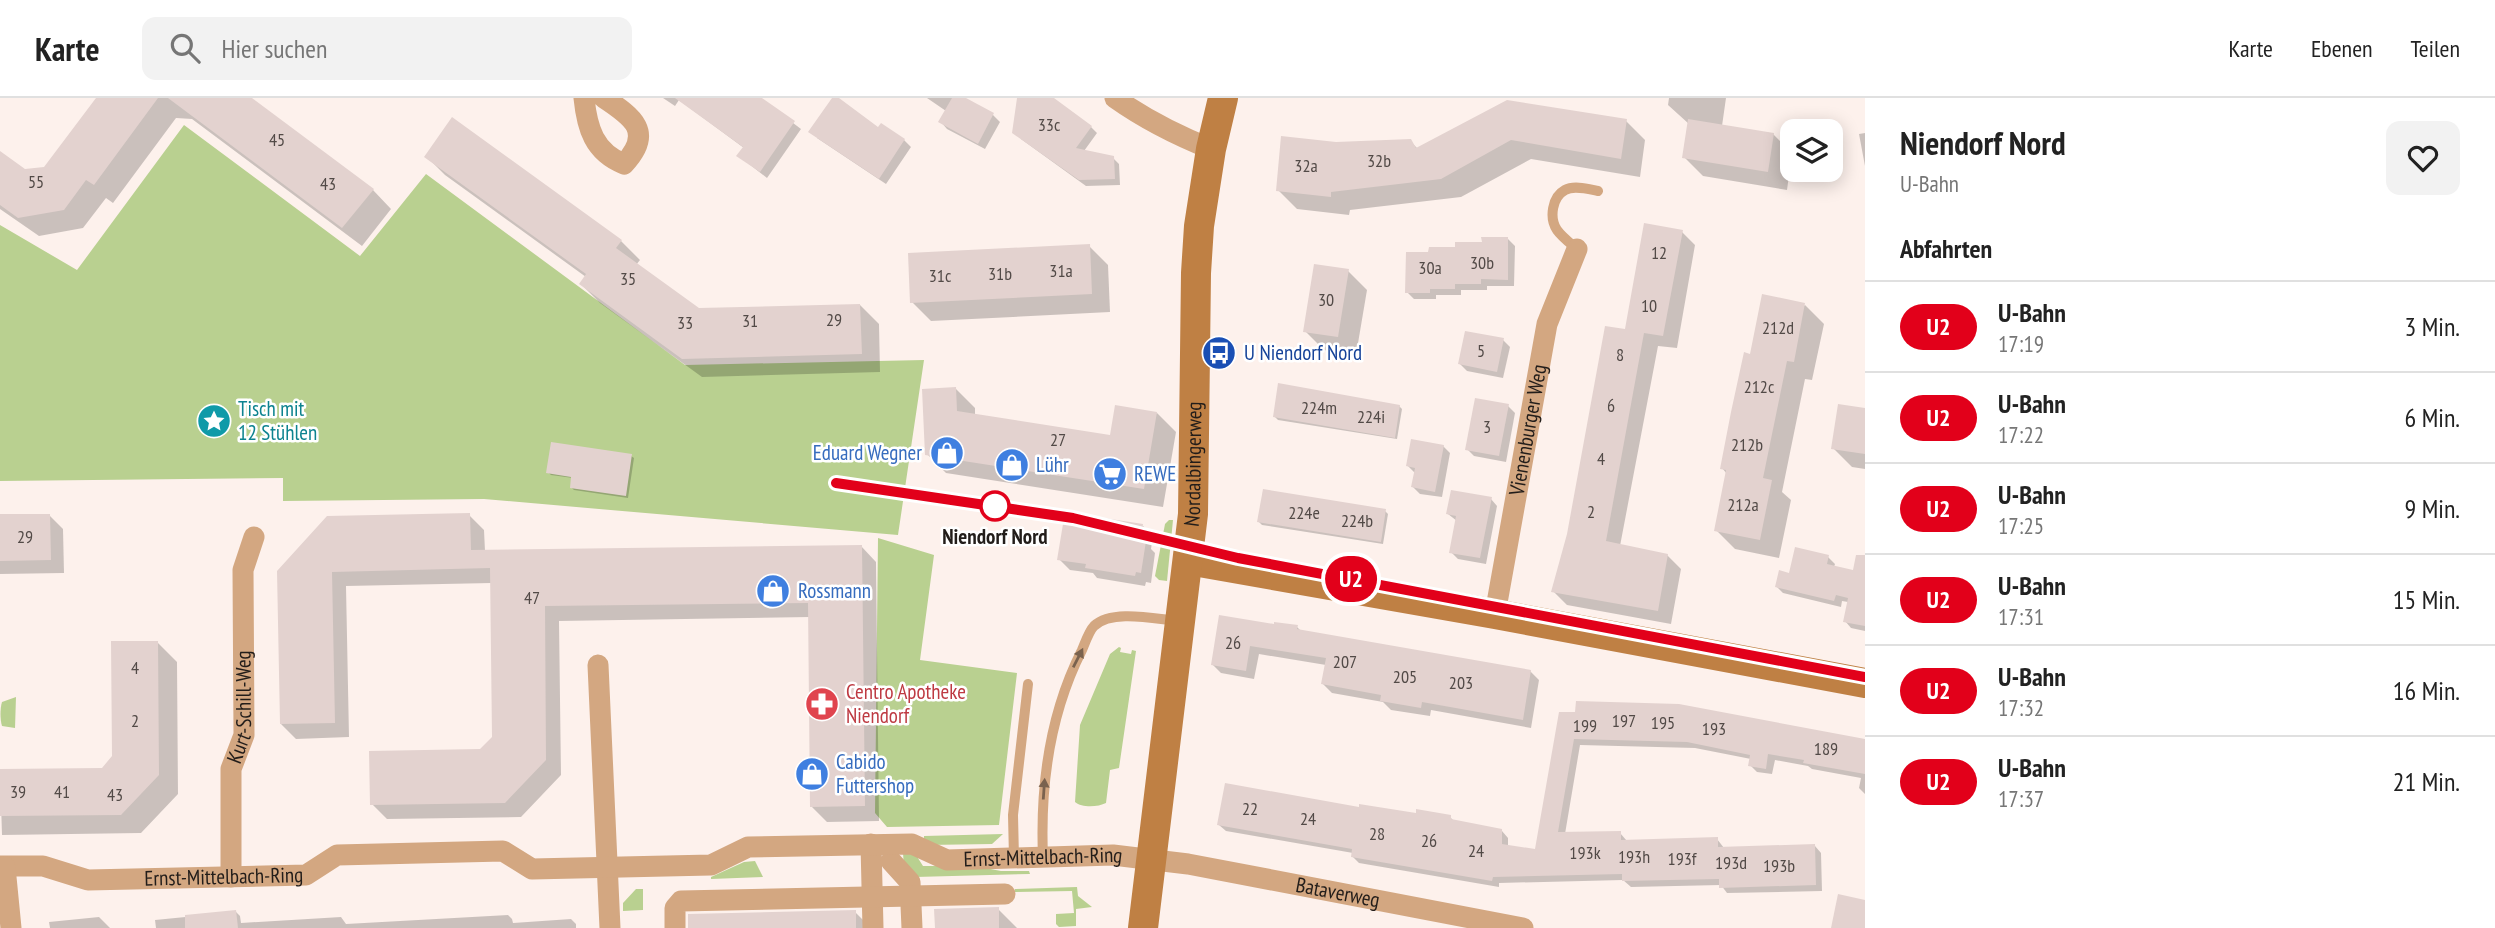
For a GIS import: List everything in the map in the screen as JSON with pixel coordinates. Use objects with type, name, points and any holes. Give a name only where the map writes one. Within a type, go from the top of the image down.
[{"type":"street","points":[[584,98],[596,144],[609,158],[624,164],[634,154],[640,140],[639,130],[621,109],[604,98]]},
{"type":"street","points":[[1115,98],[1140,116],[1211,149]]},
{"type":"street","name":"Nordalbingerweg","points":[[1143,928],[1194,493],[1196,273],[1199,226],[1211,149],[1223,98]]},
{"type":"street","name":"Vienenburger Weg","points":[[1495,614],[1547,324],[1577,250]]},
{"type":"street","name":"Kurt-Schill-Weg","points":[[231,877],[231,769],[244,735],[243,570],[254,537]]},
{"type":"street","points":[[1188,560],[1865,683]]},
{"type":"street","points":[[598,664],[610,928]]},
{"type":"street","name":"Ernst-Mittelbach-Ring","points":[[2,866],[43,866],[88,880],[231,877],[306,875],[337,855],[503,851],[532,869],[710,865],[748,847],[886,858],[912,844],[947,860],[1114,855],[1151,859]]},
{"type":"street","points":[[873,928],[872,897],[886,858],[911,881],[912,928]]},
{"type":"street","name":"Bataverweg","points":[[1151,859],[1523,928]]},
{"type":"street","points":[[2,866],[11,928]]},
{"type":"street","points":[[675,928],[675,908],[681,901],[1005,894]]},
{"type":"lane","points":[[1577,250],[1555,228],[1552,215],[1555,200],[1564,190],[1576,188],[1598,191]]},
{"type":"lane","points":[[1043,857],[1046,769],[1054,721],[1072,670],[1094,626],[1116,616],[1180,622]]},
{"type":"lane","points":[[1014,858],[1013,815],[1028,684]]},
{"type":"green space","points":[[184,125],[360,256],[426,174],[685,365],[924,360],[898,535],[484,499],[283,501],[283,478],[0,481],[0,225],[77,270]]},
{"type":"green space","points":[[1173,520],[1167,581],[1159,580],[1155,576],[1165,524]]},
{"type":"green space","points":[[878,538],[934,555],[920,660],[1017,673],[999,825],[887,827],[875,813]]},
{"type":"green space","points":[[1119,647],[1120,652],[1131,654],[1132,650],[1136,651],[1119,768],[1110,770],[1106,803],[1082,805],[1075,802],[1080,725],[1110,654]]},
{"type":"green space","points":[[16,697],[15,728],[2,726],[2,702]]},
{"type":"green space","points":[[1003,834],[992,844],[927,845],[924,841],[924,836]]},
{"type":"green space","points":[[903,852],[916,855],[923,866],[974,866],[1001,871],[1029,871],[1030,874],[915,877],[904,869]]},
{"type":"green space","points":[[755,861],[763,877],[711,879],[744,862]]},
{"type":"green space","points":[[1077,887],[1078,896],[1092,907],[1076,909],[1076,926],[1059,927],[1056,924],[1056,914],[1074,913],[1072,891],[1015,892],[1015,889]]},
{"type":"green space","points":[[636,889],[643,889],[643,910],[623,911],[623,903]]},
{"type":"building","points":[[96,98],[158,98],[94,185],[86,180],[64,210],[18,218],[0,205],[0,151],[25,169],[44,167]]},
{"type":"building","points":[[168,98],[252,98],[374,189],[342,228]]},
{"type":"building","points":[[675,98],[762,98],[795,121],[760,172],[736,156],[743,147]]},
{"type":"building","points":[[832,98],[839,98],[878,127],[881,123],[905,139],[879,179],[808,132]]},
{"type":"building","points":[[952,98],[966,98],[994,113],[978,144],[938,122]]},
{"type":"building","points":[[1017,98],[1054,98],[1092,126],[1076,148],[1114,156],[1115,179],[1079,180],[1012,133]]},
{"type":"building","points":[[1507,100],[1627,119],[1621,159],[1511,140],[1441,179],[1331,192],[1331,197],[1276,191],[1281,136],[1336,142],[1411,139],[1416,148]]},
{"type":"building","points":[[452,117],[622,240],[616,248],[699,308],[860,304],[862,354],[682,359],[579,284],[586,274],[424,157]]},
{"type":"building","points":[[1688,119],[1774,133],[1768,172],[1682,158]]},
{"type":"building","points":[[1644,223],[1683,230],[1663,336],[1644,333],[1606,541],[1668,554],[1658,611],[1551,592],[1567,534],[1605,326],[1625,329]]},
{"type":"building","points":[[1481,237],[1508,237],[1508,280],[1481,279],[1481,284],[1455,284],[1455,289],[1405,293],[1406,252],[1428,252],[1429,247],[1455,247],[1455,242],[1482,242]]},
{"type":"building","points":[[1090,244],[1092,294],[910,303],[908,253]]},
{"type":"building","points":[[1314,264],[1349,269],[1338,337],[1303,332]]},
{"type":"building","points":[[1762,294],[1805,303],[1794,362],[1787,361],[1763,478],[1772,480],[1760,540],[1714,531],[1726,470],[1720,469],[1731,412],[1744,352],[1750,354]]},
{"type":"building","points":[[1465,331],[1504,338],[1497,372],[1458,364]]},
{"type":"building","points":[[1278,383],[1400,405],[1395,438],[1273,417]]},
{"type":"building","points":[[956,387],[957,411],[1110,435],[1115,405],[1157,412],[1144,489],[925,455],[922,389]]},
{"type":"building","points":[[1475,398],[1509,404],[1499,456],[1465,450]]},
{"type":"building","points":[[1838,404],[1865,408],[1865,454],[1831,449]]},
{"type":"building","points":[[1411,439],[1444,445],[1435,492],[1411,487],[1415,468],[1406,466]]},
{"type":"building","points":[[551,442],[632,454],[626,496],[570,488],[571,477],[546,473]]},
{"type":"building","points":[[1263,489],[1386,509],[1381,542],[1257,522]]},
{"type":"building","points":[[1451,490],[1492,497],[1480,558],[1449,553],[1456,516],[1446,514]]},
{"type":"building","points":[[1065,512],[1143,524],[1141,540],[1146,541],[1141,573],[1136,572],[1135,576],[1085,568],[1086,564],[1057,560]]},
{"type":"building","points":[[470,513],[471,550],[862,545],[865,806],[810,807],[808,603],[545,606],[546,760],[505,803],[370,805],[369,751],[480,749],[492,737],[490,568],[332,572],[335,723],[280,724],[277,571],[327,516]]},
{"type":"building","points":[[0,514],[50,514],[51,560],[0,561]]},
{"type":"building","points":[[1795,547],[1829,555],[1827,564],[1853,570],[1856,555],[1865,555],[1865,626],[1843,622],[1848,598],[1836,595],[1834,601],[1775,587],[1779,570],[1789,573]]},
{"type":"building","points":[[1219,615],[1298,625],[1297,629],[1531,670],[1523,720],[1422,702],[1421,708],[1380,701],[1381,695],[1321,684],[1326,658],[1250,646],[1246,671],[1211,665]]},
{"type":"building","points":[[111,641],[158,641],[159,775],[121,815],[0,816],[0,769],[102,768],[112,756]]},
{"type":"building","points":[[1576,701],[1679,704],[1865,739],[1865,774],[1768,754],[1766,769],[1748,766],[1750,755],[1687,742],[1574,739],[1558,832],[1621,831],[1621,840],[1718,837],[1718,847],[1815,844],[1816,885],[1719,888],[1719,879],[1622,881],[1622,874],[1493,877],[1492,881],[1351,857],[1352,849],[1217,825],[1225,783],[1359,807],[1359,804],[1416,813],[1416,809],[1451,815],[1451,819],[1502,829],[1502,844],[1535,849],[1559,712],[1575,712]]},
{"type":"building","points":[[1838,894],[1865,900],[1865,928],[1831,928]]},
{"type":"building","points":[[999,907],[999,928],[935,928],[934,909]]},
{"type":"building","points":[[236,910],[238,928],[185,928],[185,915]]},
{"type":"building","points":[[856,910],[856,928],[688,928],[688,914]]},
{"type":"metro line","name":"U2","points":[[836,483],[1073,518],[1238,558],[1865,677]]},
{"type":"place","name":"U Niendorf Nord","points":[[1219,353]]},
{"type":"place","name":"Tisch mit 12 Stühlen","points":[[214,421]]},
{"type":"place","name":"Eduard Wegner","points":[[947,453]]},
{"type":"place","name":"Lühr","points":[[1012,465]]},
{"type":"place","name":"REWE","points":[[1110,474]]},
{"type":"place","name":"Niendorf Nord","points":[[995,506]]},
{"type":"place","name":"Rossmann","points":[[773,591]]},
{"type":"place","name":"Centro Apotheke Niendorf","points":[[822,704]]},
{"type":"place","name":"Cabido Futtershop","points":[[812,774]]}]
